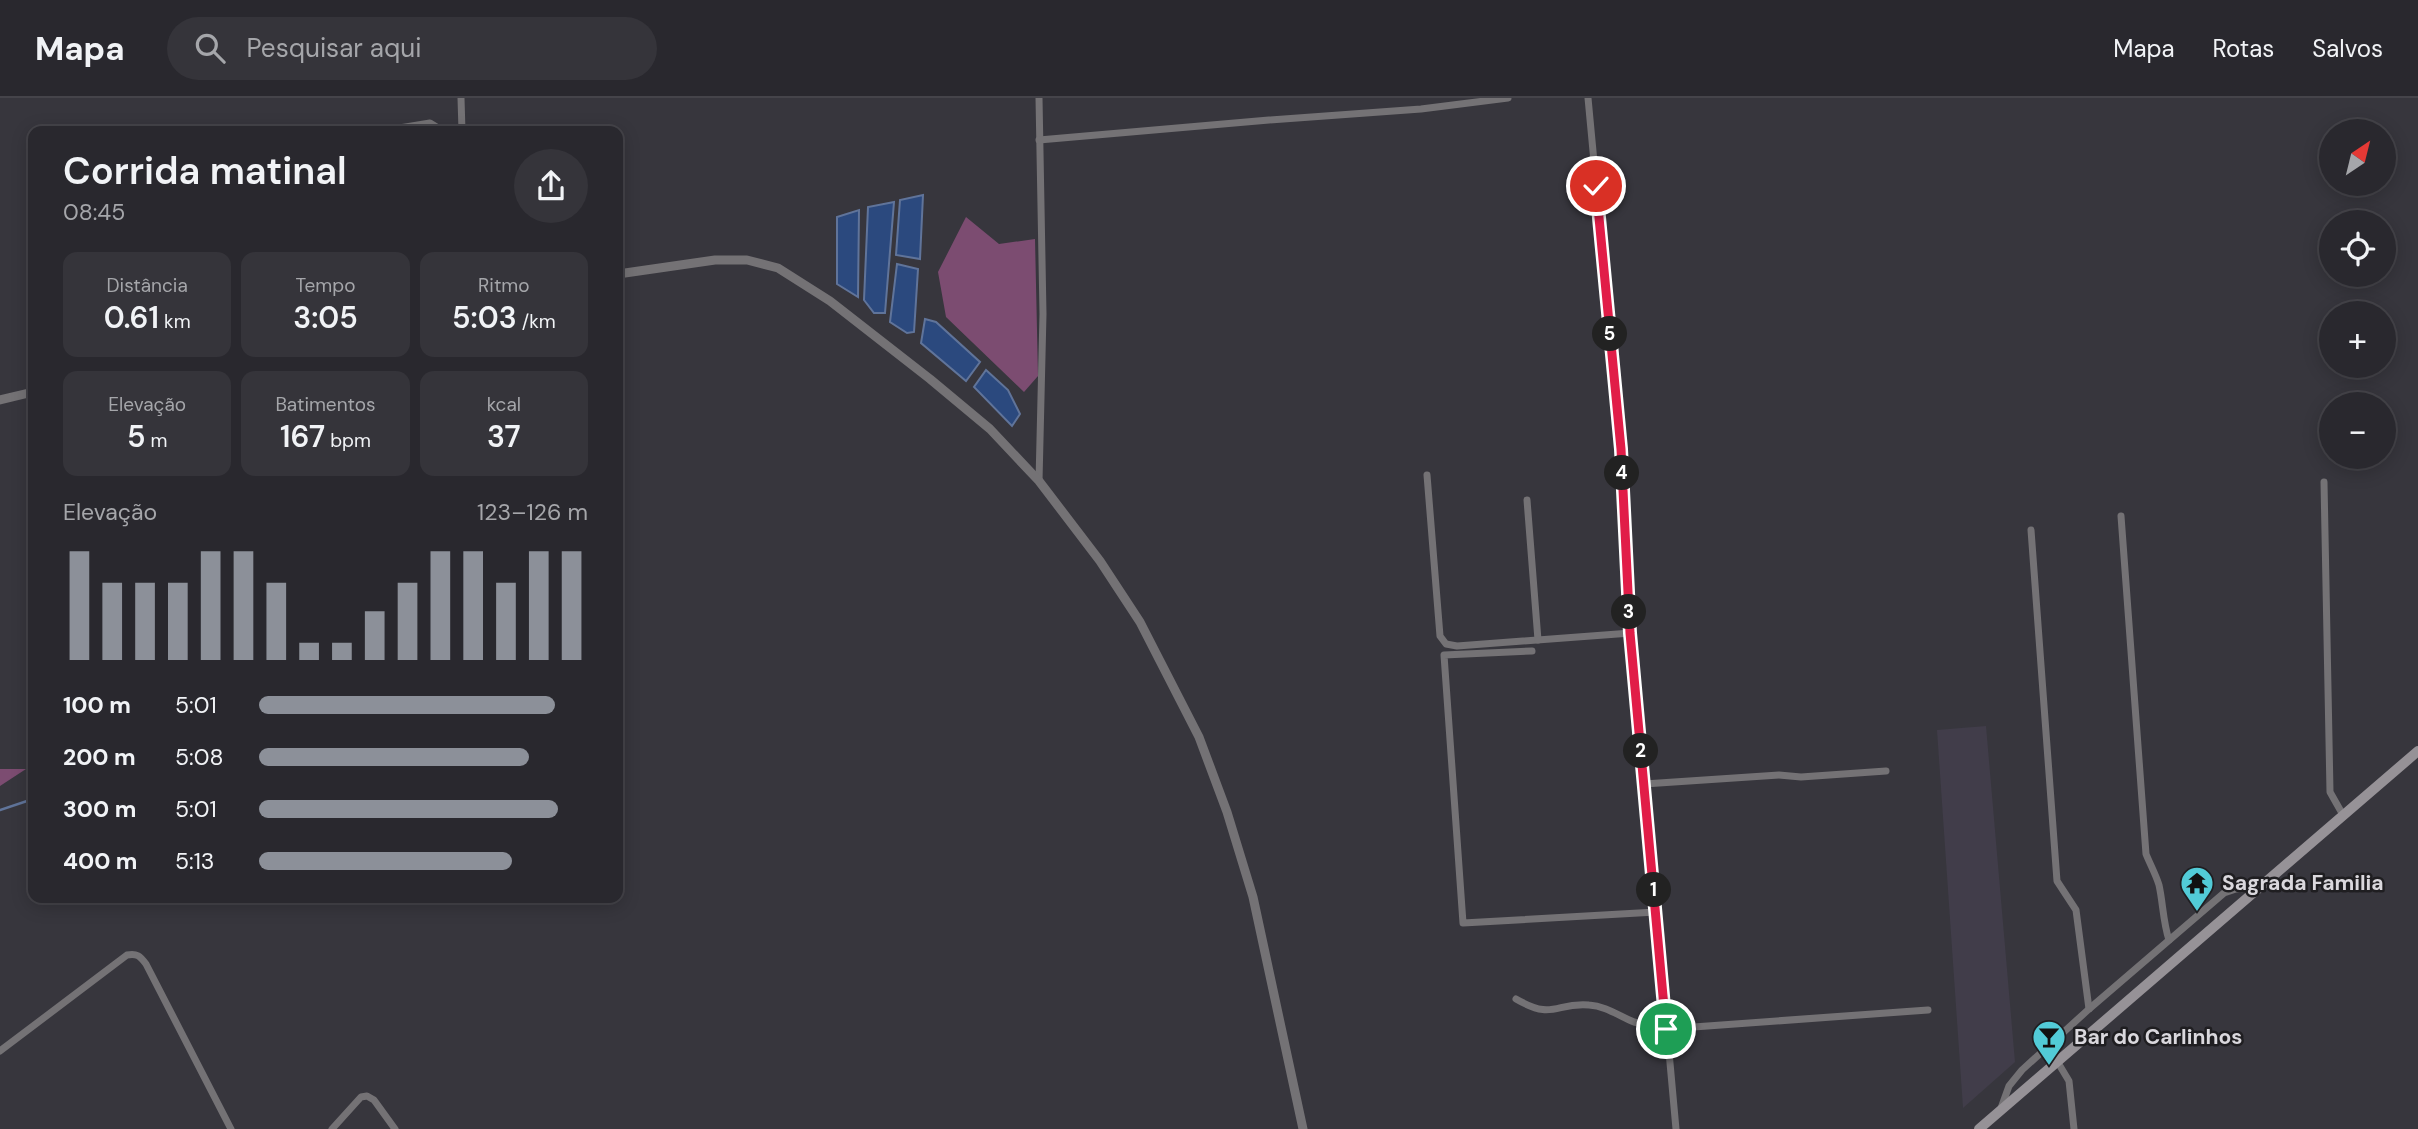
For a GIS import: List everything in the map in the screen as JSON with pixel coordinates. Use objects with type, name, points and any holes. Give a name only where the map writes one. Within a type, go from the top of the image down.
[{"type":"main road","points":[[1979,1129],[2418,751]]},
{"type":"street","points":[[461,98],[462,126]]},
{"type":"street","points":[[1039,98],[1043,314],[1039,481]]},
{"type":"street","points":[[1039,140],[1421,109],[1508,98]]},
{"type":"street","points":[[1588,98],[1621,449],[1630,633],[1676,1129]]},
{"type":"street","points":[[412,126],[430,123],[435,126]]},
{"type":"street","points":[[623,273],[715,260],[747,260],[778,268],[830,301],[930,379],[990,429],[1039,481],[1100,561],[1140,622],[1199,737],[1227,812],[1253,897],[1303,1129]]},
{"type":"street","points":[[0,400],[28,393]]},
{"type":"street","points":[[1427,475],[1442,640],[1446,644],[1457,646],[1630,633]]},
{"type":"street","points":[[2323,482],[2330,792],[2343,815]]},
{"type":"street","points":[[1527,500],[1538,640]]},
{"type":"street","points":[[2121,516],[2146,854],[2158,881],[2169,940]]},
{"type":"street","points":[[2031,530],[2057,881],[2076,910],[2089,1009]]},
{"type":"street","points":[[1532,651],[1444,655],[1463,923],[1656,912]]},
{"type":"street","points":[[1644,784],[1886,771]]},
{"type":"street","points":[[2000,1112],[2009,1086],[2022,1070],[2089,1009],[2224,893],[2236,889],[2257,888]]},
{"type":"street","points":[[0,1051],[127,955],[134,953],[146,964],[231,1129]]},
{"type":"street","points":[[1516,999],[1531,1008],[1543,1011],[1556,1011],[1576,1005],[1597,1006],[1633,1021],[1666,1029],[1928,1010]]},
{"type":"street","points":[[2057,1061],[2068,1081],[2074,1129]]},
{"type":"street","points":[[332,1129],[361,1097],[367,1096],[374,1100],[394,1129]]},
{"type":"shaded area","points":[[966,217],[999,244],[1035,239],[1038,376],[1024,392],[946,317],[938,272]]},
{"type":"shaded area","points":[[1986,726],[2015,1062],[1963,1108],[1937,730]]},
{"type":"shaded area","points":[[0,769],[26,769],[0,786]]},
{"type":"water","points":[[923,195],[920,259],[896,255],[900,200]]},
{"type":"water","points":[[894,202],[885,313],[874,313],[864,300],[868,207]]},
{"type":"water","points":[[859,210],[858,297],[837,284],[837,217]]},
{"type":"water","points":[[897,264],[918,269],[914,332],[907,333],[890,322]]},
{"type":"water","points":[[925,319],[936,322],[980,362],[966,381],[921,343]]},
{"type":"water","points":[[986,370],[1008,390],[1020,414],[1012,426],[974,387]]},
{"type":"waterway","points":[[0,810],[28,801]]},
{"type":"place","name":"Sagrada Familia","points":[[2197,913]]},
{"type":"place","name":"Bar do Carlinhos","points":[[2049,1067]]},
{"type":"route","points":[[1596,186],[1621,449],[1630,633],[1666,1029]]}]
